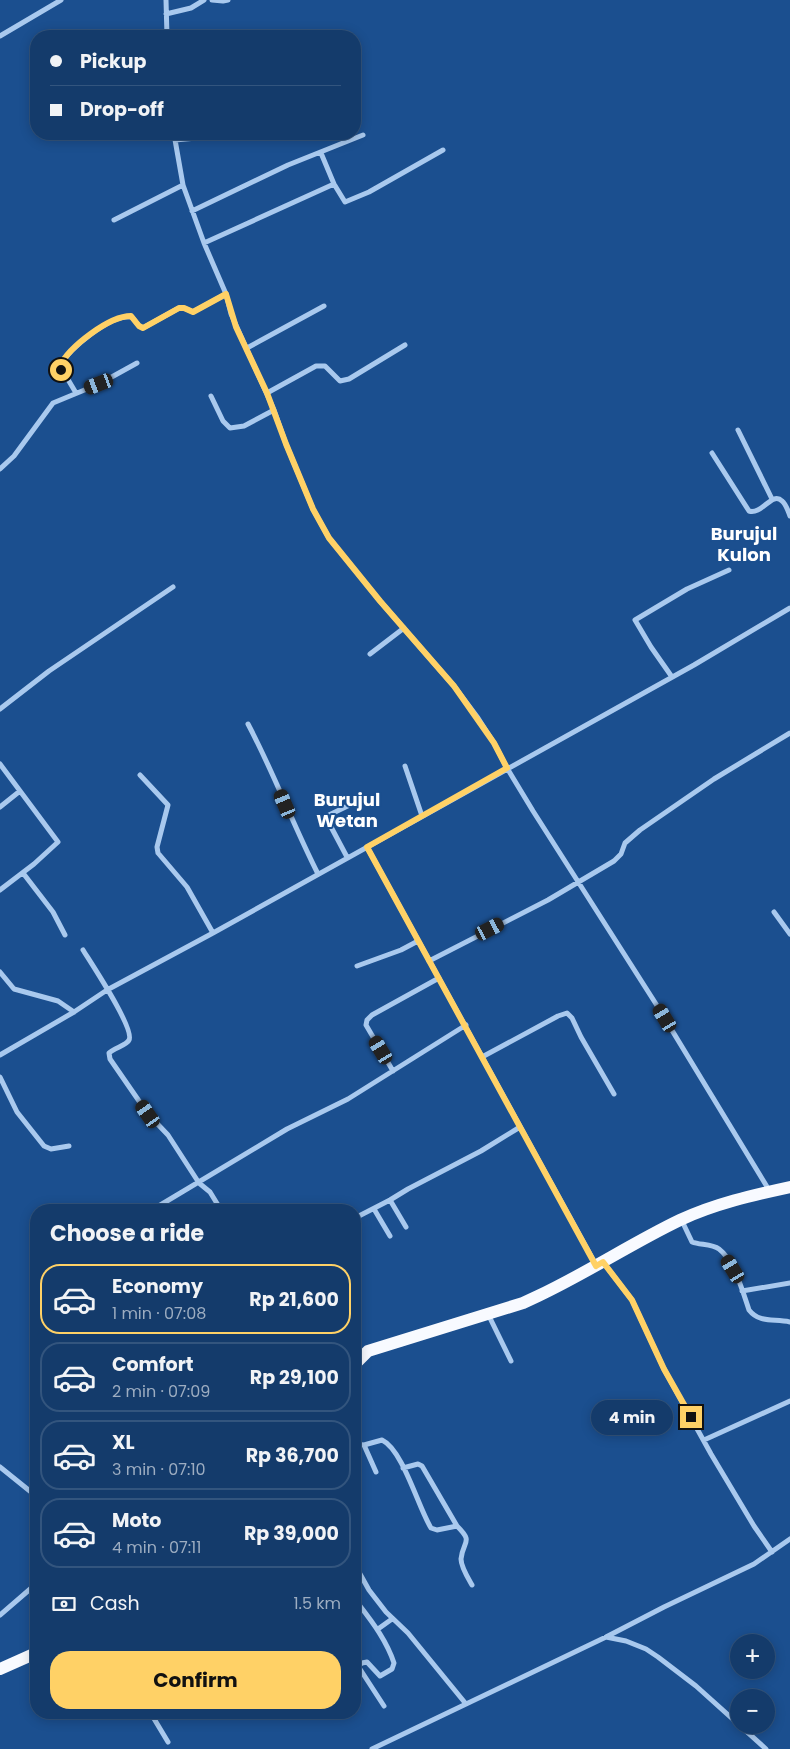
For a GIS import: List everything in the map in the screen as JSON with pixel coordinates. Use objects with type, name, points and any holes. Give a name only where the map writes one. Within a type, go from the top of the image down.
[{"type":"highway","points":[[361,1358],[368,1351],[530,1299],[681,1220],[769,1190],[790,1186]]},
{"type":"highway","points":[[0,1669],[30,1656]]},
{"type":"street","points":[[0,36],[61,0]]},
{"type":"street","points":[[166,0],[167,30]]},
{"type":"street","points":[[166,14],[191,8],[204,0]]},
{"type":"street","points":[[212,0],[228,0]]},
{"type":"street","points":[[176,140],[183,185],[204,243],[226,294],[236,327],[267,393],[313,509],[329,538],[458,692],[494,743],[507,768],[656,1004],[769,1190]]},
{"type":"street","points":[[192,211],[288,165],[351,140]]},
{"type":"street","points":[[321,153],[344,202],[369,192],[443,150]]},
{"type":"street","points":[[204,243],[334,184]]},
{"type":"street","points":[[114,220],[183,185]]},
{"type":"street","points":[[76,393],[61,370],[61,364],[92,333],[127,316],[132,317],[143,328],[179,308],[193,312],[226,294]]},
{"type":"street","points":[[247,348],[324,306]]},
{"type":"street","points":[[267,393],[316,366],[325,366],[340,381],[349,379],[405,345]]},
{"type":"street","points":[[0,469],[18,452],[50,405],[99,384],[137,363]]},
{"type":"street","points":[[211,396],[223,421],[230,428],[244,426],[274,410]]},
{"type":"street","points":[[738,430],[772,499]]},
{"type":"street","points":[[712,454],[749,510],[756,511],[772,499],[777,498],[782,500],[790,516]]},
{"type":"street","points":[[672,677],[635,620],[687,589],[729,570]]},
{"type":"street","points":[[0,709],[49,671],[173,587]]},
{"type":"street","points":[[0,1055],[74,1012],[107,990],[213,934],[347,857],[672,677],[790,608]]},
{"type":"street","points":[[370,654],[404,628]]},
{"type":"street","points":[[248,724],[318,874]]},
{"type":"street","points":[[429,961],[548,900],[618,858],[625,843],[633,836],[706,784],[790,733]]},
{"type":"street","points":[[0,764],[58,842],[23,873],[0,890]]},
{"type":"street","points":[[404,766],[422,816]]},
{"type":"street","points":[[140,775],[168,805],[157,847],[158,853],[187,887],[213,934]]},
{"type":"street","points":[[0,807],[20,791]]},
{"type":"street","points":[[347,857],[330,825],[329,815],[360,800]]},
{"type":"street","points":[[367,847],[520,1128],[600,1264],[632,1300],[664,1369],[754,1526],[772,1552]]},
{"type":"street","points":[[23,873],[53,912],[65,935]]},
{"type":"street","points":[[774,912],[790,934]]},
{"type":"street","points":[[357,966],[400,950],[418,941]]},
{"type":"street","points":[[83,950],[121,1012],[130,1037],[127,1042],[112,1050],[109,1054],[110,1059],[148,1114],[168,1135],[199,1183],[210,1192],[217,1204]]},
{"type":"street","points":[[0,972],[14,989],[58,1001],[74,1012]]},
{"type":"street","points":[[393,1071],[366,1025],[366,1021],[438,978]]},
{"type":"street","points":[[482,1057],[567,1013],[570,1015],[614,1094]]},
{"type":"street","points":[[162,1204],[287,1130],[348,1099],[466,1026]]},
{"type":"street","points":[[0,1077],[17,1112],[44,1146],[51,1149],[69,1146]]},
{"type":"street","points":[[361,1215],[520,1128]]},
{"type":"street","points":[[390,1200],[406,1227]]},
{"type":"street","points":[[374,1209],[390,1236]]},
{"type":"street","points":[[681,1220],[692,1242],[718,1248],[725,1256],[742,1290],[749,1310],[756,1317],[765,1320],[790,1322]]},
{"type":"street","points":[[742,1290],[790,1283]]},
{"type":"street","points":[[488,1314],[511,1362]]},
{"type":"street","points":[[361,1353],[368,1351]]},
{"type":"street","points":[[704,1440],[790,1402]]},
{"type":"street","points":[[361,1445],[382,1440],[390,1446],[403,1468],[431,1528],[437,1530],[457,1526]]},
{"type":"street","points":[[364,1445],[376,1472]]},
{"type":"street","points":[[403,1468],[418,1464],[422,1466],[457,1526],[465,1534],[467,1539],[461,1559],[463,1568],[472,1585]]},
{"type":"street","points":[[0,1467],[30,1491]]},
{"type":"street","points":[[372,1749],[754,1564],[790,1539]]},
{"type":"street","points":[[361,1576],[369,1590],[392,1619],[408,1633],[466,1704]]},
{"type":"street","points":[[0,1615],[30,1589]]},
{"type":"street","points":[[361,1607],[378,1629],[390,1652],[394,1667],[380,1676],[367,1662],[361,1663]]},
{"type":"street","points":[[378,1629],[392,1619]]},
{"type":"street","points":[[606,1637],[646,1649],[658,1657],[696,1686],[766,1749]]},
{"type":"street","points":[[361,1672],[384,1706]]},
{"type":"street","points":[[154,1719],[168,1742]]},
{"type":"district","name":"Burujul Kulon","points":[[744,543]]},
{"type":"district","name":"Burujul Wetan","points":[[347,810]]},
{"type":"route","points":[[61,370],[60,366],[63,361],[85,339],[114,321],[131,316],[143,328],[179,308],[193,312],[226,294],[236,327],[267,393],[313,509],[329,538],[380,601],[454,686],[478,718],[507,768],[367,847],[596,1266],[603,1262],[632,1300],[664,1369],[691,1417]]}]
